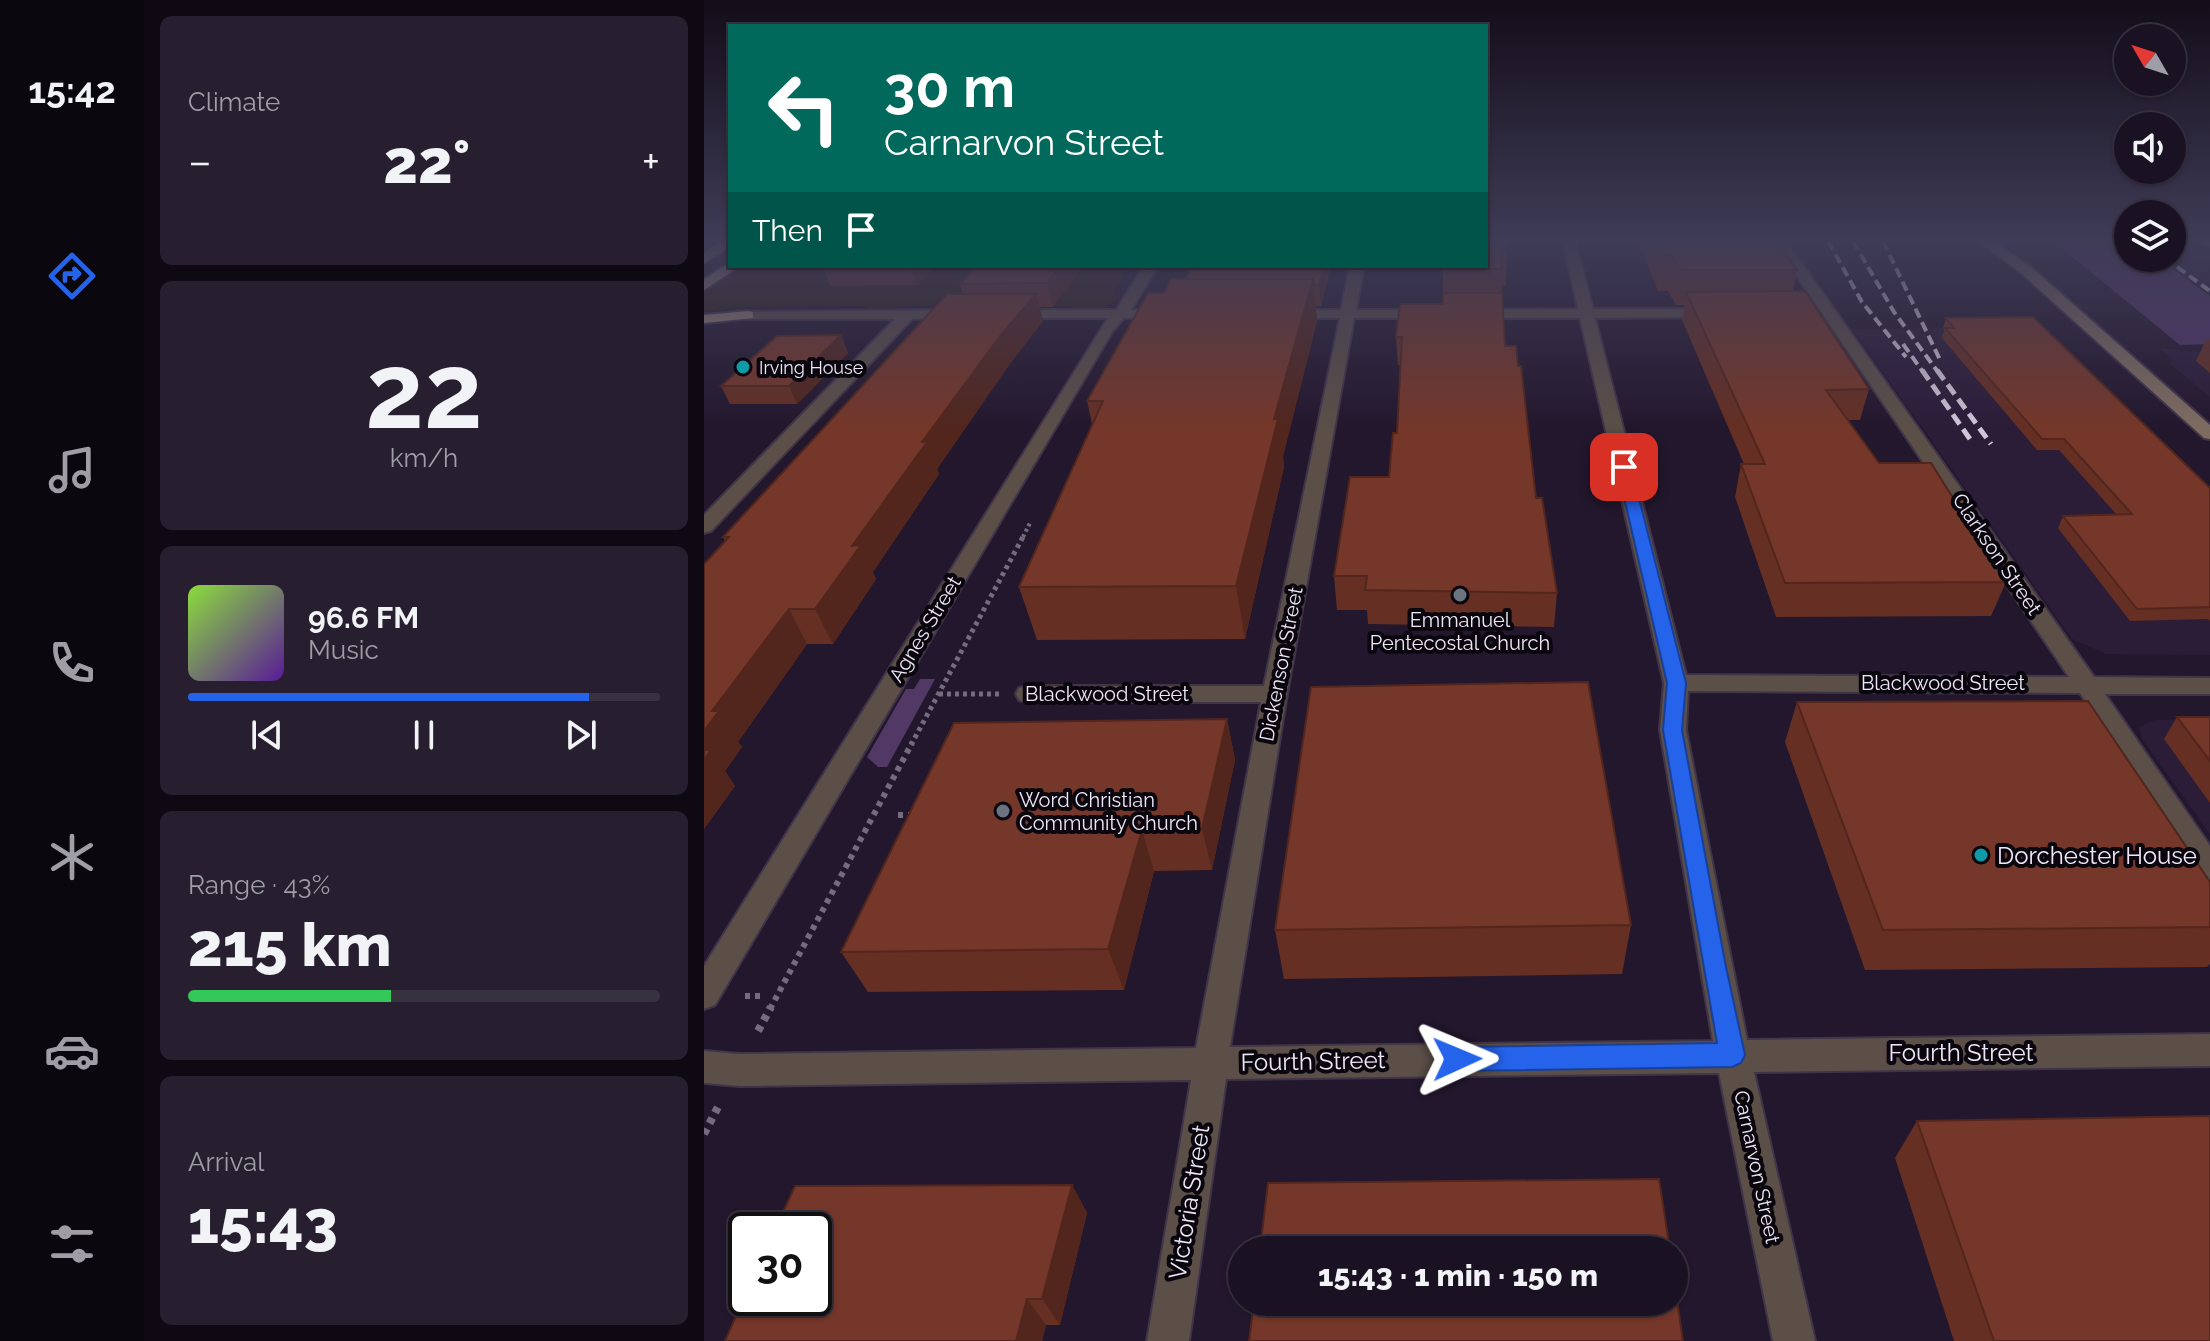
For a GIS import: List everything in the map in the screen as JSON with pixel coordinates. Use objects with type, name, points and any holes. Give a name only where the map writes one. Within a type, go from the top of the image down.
[{"type":"main road","points":[[704,319],[748,315]]},
{"type":"street","name":"Agnes Street","points":[[704,995],[1106,330],[1127,304]]},
{"type":"street","name":"Dickenson Street","points":[[1212,1063],[1275,694],[1348,304]]},
{"type":"street","name":"Carnarvon Street","points":[[1585,304],[1676,683],[1673,730],[1713,962],[1794,1341]]},
{"type":"street","name":"Clarkson Street","points":[[1813,304],[1948,483],[2210,869]]},
{"type":"street","points":[[2064,304],[2210,434]]},
{"type":"street","points":[[1267,314],[1736,313]]},
{"type":"street","points":[[704,527],[908,314]]},
{"type":"street","points":[[748,315],[1189,314]]},
{"type":"street","name":"Blackwood Street","points":[[1676,683],[2210,686]]},
{"type":"street","name":"Blackwood Street","points":[[1028,694],[1275,694]]},
{"type":"street","name":"Fourth Street","points":[[704,1067],[739,1070],[2210,1050]]},
{"type":"street","name":"Victoria Street","points":[[1168,1341],[1212,1063]]},
{"type":"path","points":[[756,1036],[1035,512]]},
{"type":"path","name":"Blackwood Street","points":[[939,694],[1028,694]]},
{"type":"path","points":[[898,815],[920,815]]},
{"type":"path","points":[[704,1134],[719,1105]]},
{"type":"shaded area","points":[[704,304],[1111,304],[1101,309],[1064,306],[900,306],[878,311],[860,306],[738,307],[704,312]]},
{"type":"shaded area","points":[[2129,304],[2210,304],[2210,344],[2180,345]]},
{"type":"shaded area","points":[[2042,327],[2210,488],[2210,655],[2106,654],[2072,639],[1852,329]]},
{"type":"shaded area","points":[[2159,348],[2210,353],[2210,397],[2169,363],[2172,359]]},
{"type":"shaded area","points":[[920,679],[935,679],[887,767],[878,767],[867,757],[906,689],[914,689]]},
{"type":"shaded area","points":[[2210,719],[2210,834],[2142,739],[2139,727],[2155,720]]},
{"type":"building","points":[[938,304],[1028,304],[922,442],[927,442],[852,546],[861,545],[815,609],[789,609],[712,711],[719,711],[704,731],[704,564],[729,537],[723,537]]},
{"type":"building","points":[[1142,304],[1306,304],[1274,419],[1278,419],[1236,586],[1019,587],[1103,401],[1087,401]]},
{"type":"building","points":[[1400,304],[1503,304],[1505,346],[1516,346],[1518,366],[1521,366],[1536,498],[1542,498],[1557,593],[1365,590],[1367,576],[1334,576],[1350,477],[1389,477],[1393,433],[1397,433],[1402,337],[1396,337]]},
{"type":"building","points":[[1691,304],[1813,304],[1869,389],[1826,390],[1879,463],[1931,463],[2006,582],[1785,583],[1741,464],[1765,464]]},
{"type":"building","points":[[2033,317],[2210,488],[2210,607],[2137,609],[2063,516],[2132,514],[2064,439],[2042,439],[1945,328],[1954,328],[1946,318]]},
{"type":"building","points":[[841,335],[789,386],[721,386],[777,336]]},
{"type":"building","points":[[1588,682],[1631,925],[1275,930],[1311,687]]},
{"type":"building","name":"Dorchester House","points":[[2088,701],[2210,882],[2210,927],[1883,930],[1797,702]]},
{"type":"building","points":[[2177,717],[2210,717],[2210,761]]},
{"type":"building","points":[[1227,719],[1202,829],[1142,830],[1108,949],[841,952],[954,723]]},
{"type":"building","points":[[2210,1116],[2210,1341],[1994,1341],[1917,1121]]},
{"type":"building","points":[[1659,1179],[1668,1236],[1262,1236],[1268,1183]]},
{"type":"building","points":[[1072,1185],[1042,1299],[1027,1299],[1016,1341],[725,1341],[736,1316],[832,1316],[832,1212],[783,1212],[795,1186]]},
{"type":"building","points":[[1252,1316],[1679,1316],[1683,1341],[1249,1341]]},
{"type":"railway","points":[[1863,304],[1906,357]]},
{"type":"railway","points":[[1889,304],[1938,372]]},
{"type":"railway","points":[[1913,304],[1941,362]]},
{"type":"railway","points":[[1903,344],[1923,372]]},
{"type":"railway","points":[[1922,370],[1972,442]]},
{"type":"railway","points":[[1937,370],[1991,444]]},
{"type":"place","name":"Irving House","points":[[743,367]]},
{"type":"place","name":"Emmanuel Pentecostal Church","points":[[1460,595]]},
{"type":"place","name":"Word Christian Community Church","points":[[1003,811]]},
{"type":"place","name":"Dorchester House","points":[[1981,855]]},
{"type":"route","points":[[1457,1059],[1732,1055],[1673,730],[1676,683],[1624,467]]}]
